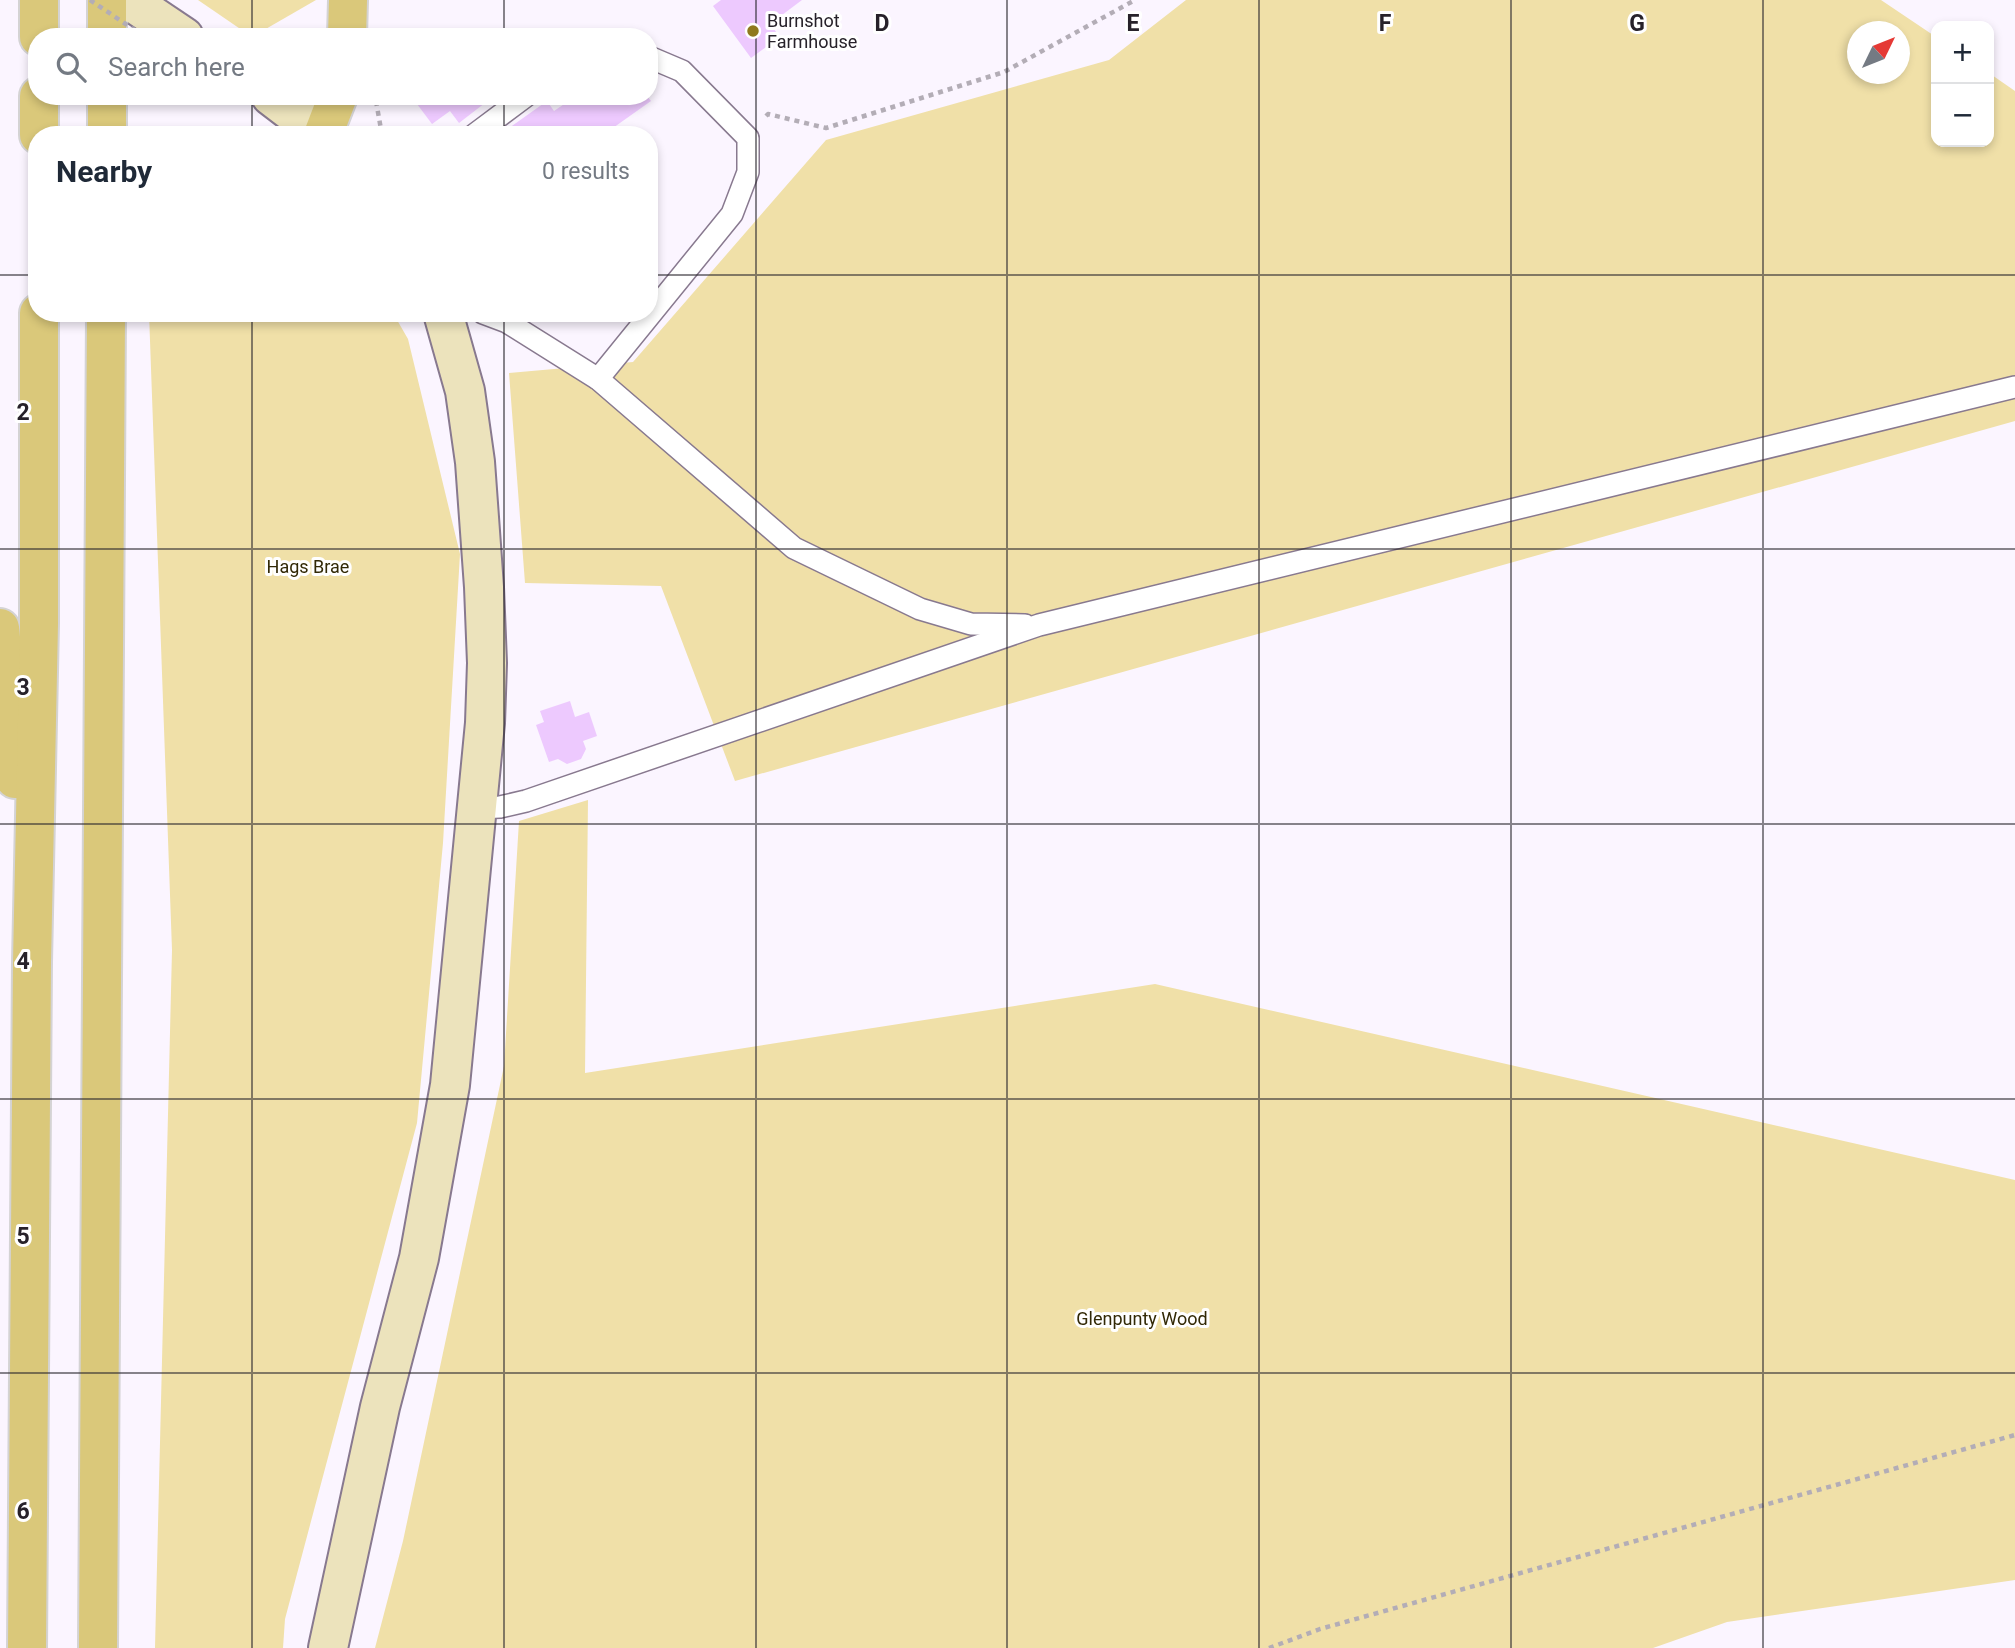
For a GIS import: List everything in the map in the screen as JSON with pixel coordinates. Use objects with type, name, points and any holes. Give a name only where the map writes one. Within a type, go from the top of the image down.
[{"type":"main road","points":[[39,0],[39,28]]},
{"type":"main road","points":[[107,0],[107,28]]},
{"type":"main road","points":[[347,28],[348,0]]},
{"type":"main road","points":[[39,105],[39,126]]},
{"type":"main road","points":[[107,105],[107,126]]},
{"type":"main road","points":[[326,126],[335,105]]},
{"type":"main road","points":[[27,1648],[32,962],[39,623],[39,322]]},
{"type":"main road","points":[[98,1648],[106,322]]},
{"type":"main road","points":[[0,628],[32,962]]},
{"type":"street","points":[[129,0],[171,28]]},
{"type":"street","points":[[283,105],[311,126]]},
{"type":"street","points":[[328,1648],[380,1407],[419,1258],[450,1085],[485,723],[487,663],[475,463],[465,391],[446,322]]},
{"type":"lane","points":[[658,61],[682,71],[748,138],[748,172],[732,214],[658,305]]},
{"type":"lane","points":[[486,126],[514,105]]},
{"type":"lane","points":[[507,322],[598,379],[794,548],[920,609],[971,624],[1039,625]]},
{"type":"lane","points":[[598,379],[644,322]]},
{"type":"lane","points":[[477,808],[500,807],[526,801],[1039,625],[2015,387]]},
{"type":"path","points":[[90,0],[132,28]]},
{"type":"path","points":[[748,138],[768,114],[826,128],[1004,72],[1135,0]]},
{"type":"path","points":[[377,105],[380,126]]},
{"type":"path","points":[[1269,1648],[1333,1625],[2015,1435]]},
{"type":"green space","points":[[198,0],[316,0],[268,28],[239,28]]},
{"type":"green space","points":[[1186,0],[1881,0],[1931,34],[1931,147],[1994,147],[1994,76],[2015,91],[2015,421],[735,781],[661,586],[525,583],[509,373],[633,362],[826,140],[1109,60]]},
{"type":"green space","name":"Hags Brae","points":[[149,322],[398,322],[408,339],[460,554],[443,843],[417,1123],[285,1619],[283,1648],[155,1648],[172,950]]},
{"type":"green space","name":"Glenpunty Wood","points":[[588,800],[585,1073],[1155,984],[2015,1180],[2015,1580],[1727,1622],[1653,1648],[375,1648],[403,1541],[504,1066],[519,821]]},
{"type":"building","name":"Burnshot Farmhouse","points":[[721,0],[802,0],[770,24],[780,37],[751,58],[713,6]]},
{"type":"building","points":[[418,105],[482,105],[459,123],[450,111],[432,124]]},
{"type":"building","points":[[541,105],[550,105],[554,111],[563,105],[645,105],[616,126],[512,126]]},
{"type":"building","points":[[570,701],[575,717],[589,712],[597,736],[583,741],[586,749],[581,759],[567,764],[558,759],[549,762],[536,725],[544,722],[540,711]]},
{"type":"place","name":"Burnshot Farmhouse","points":[[753,31]]}]
